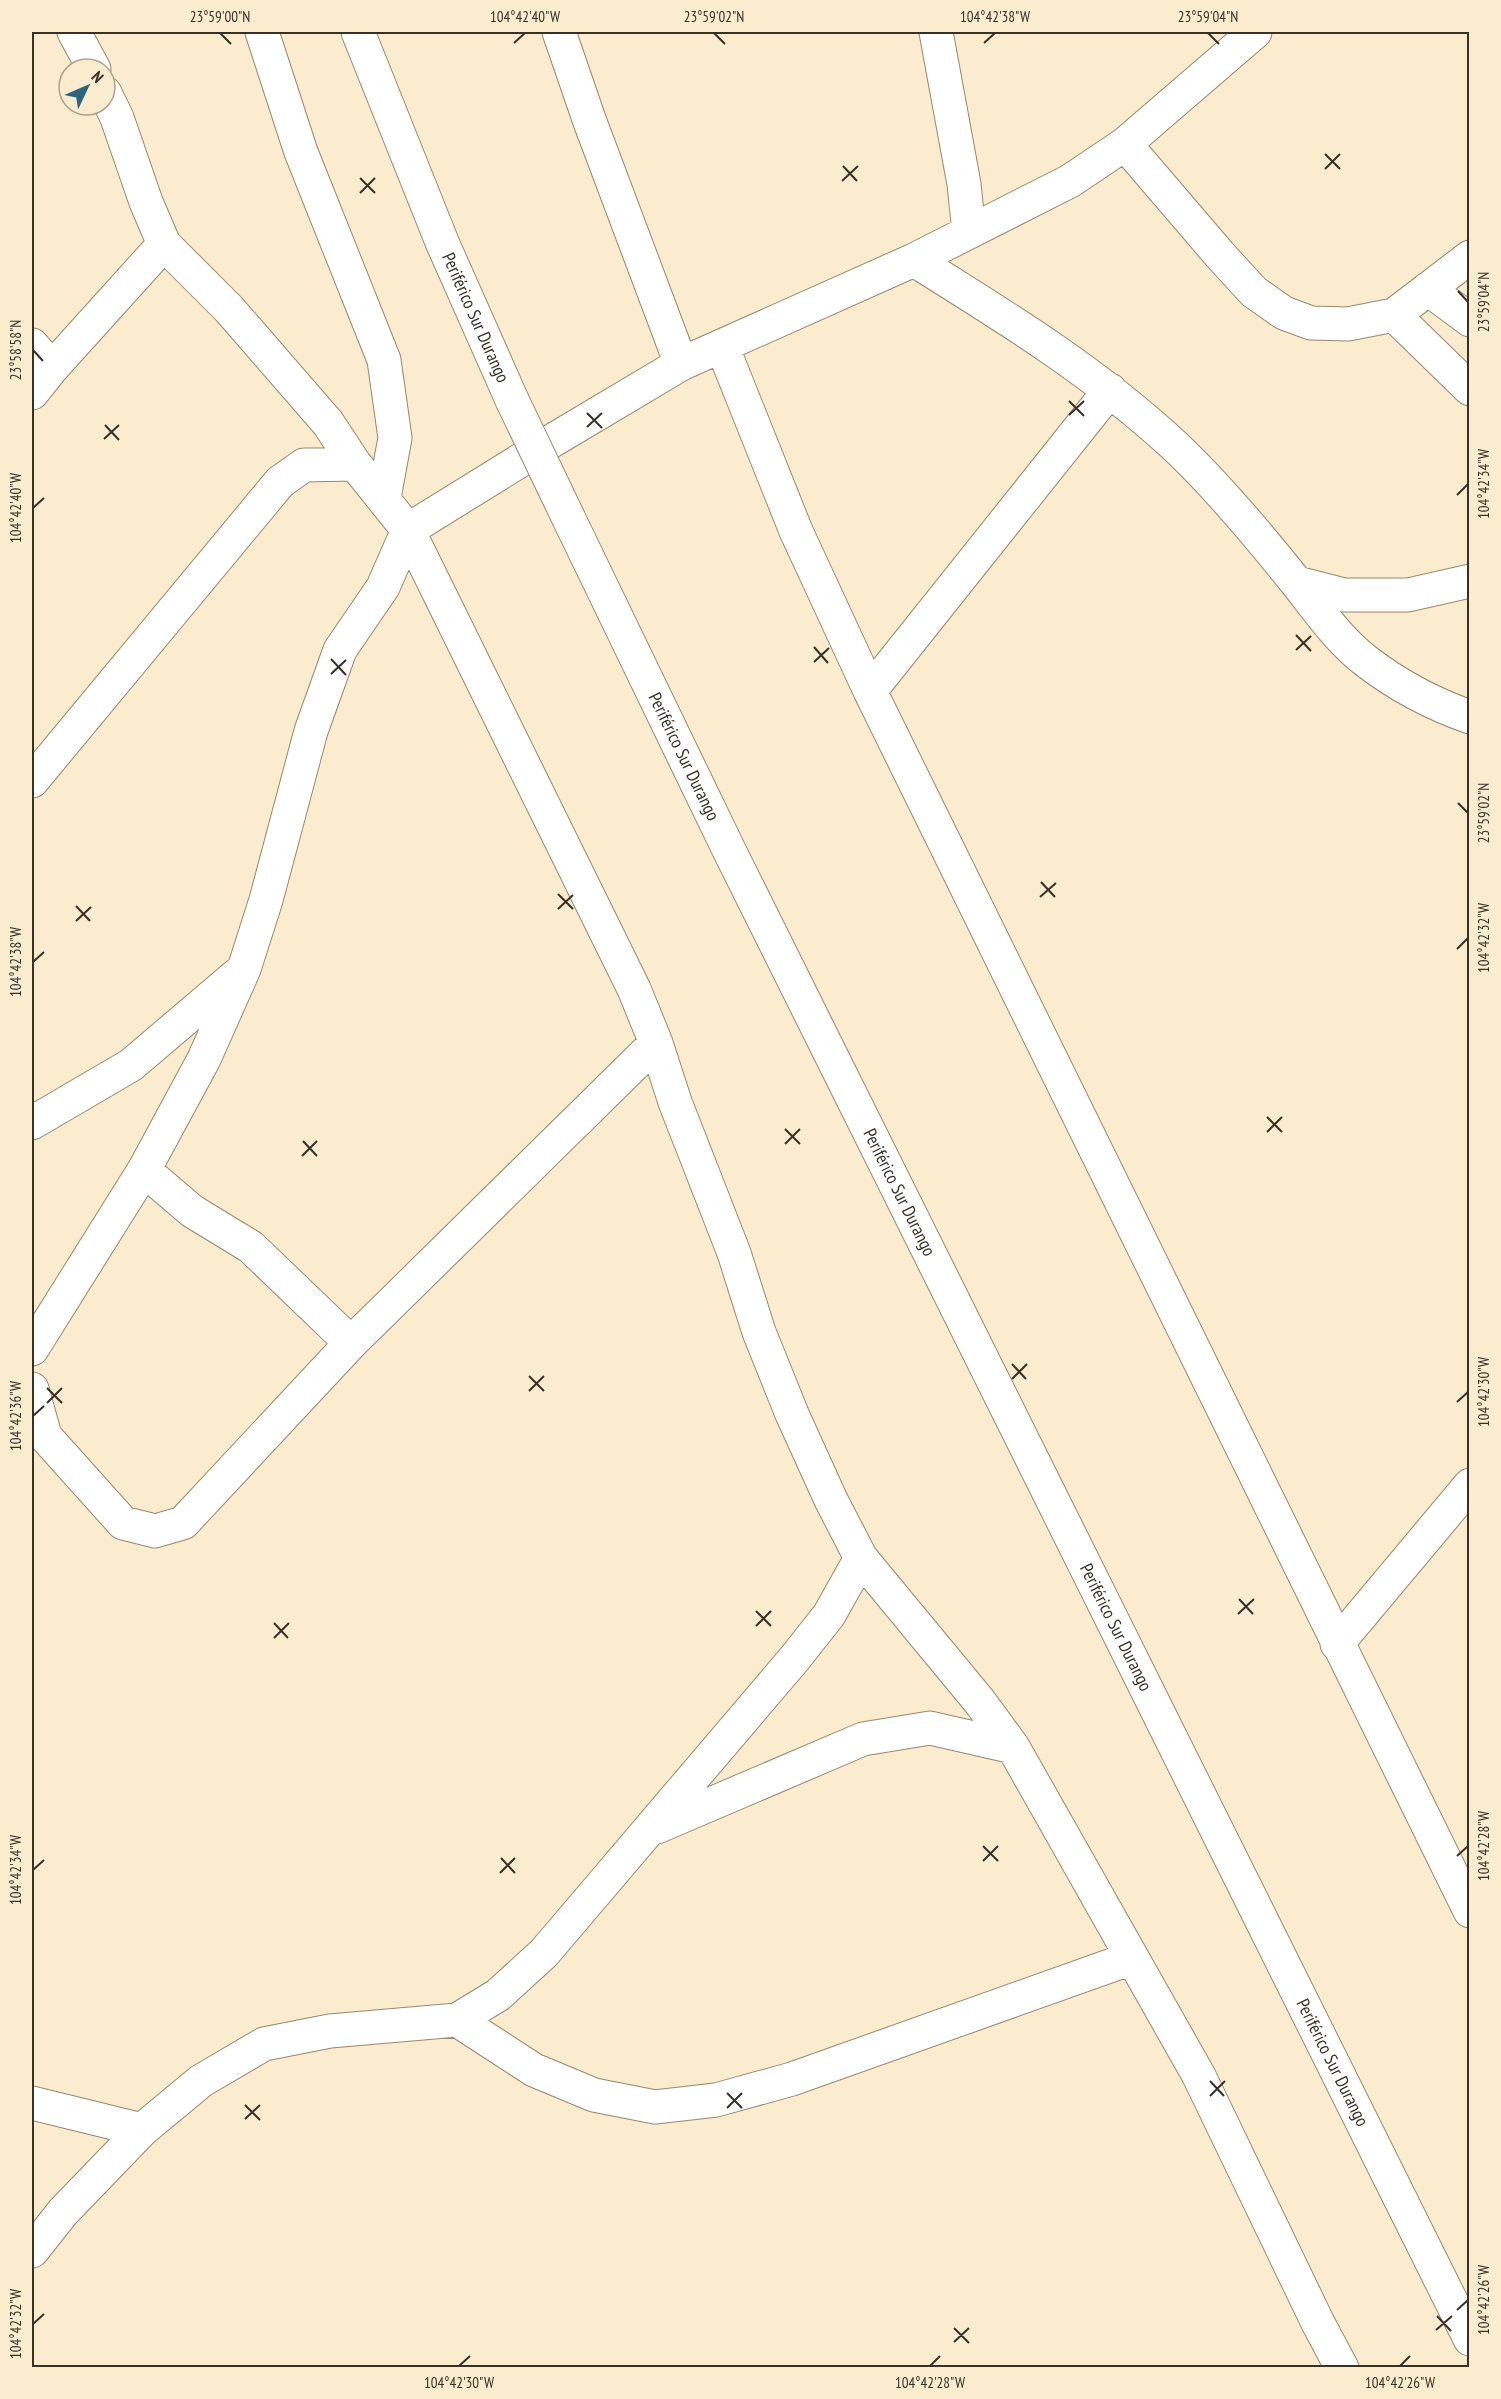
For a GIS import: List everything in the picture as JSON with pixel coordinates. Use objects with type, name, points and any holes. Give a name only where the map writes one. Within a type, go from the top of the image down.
[{"type":"main road","points":[[74,32],[88,57]]},
{"type":"main road","points":[[262,32],[301,153],[384,360],[395,438],[384,498]]},
{"type":"main road","name":"Periférico Sur Durango","points":[[358,32],[442,242],[512,400],[569,519],[728,848],[1470,2339]]},
{"type":"main road","points":[[559,32],[590,122],[681,364]]},
{"type":"main road","points":[[936,32],[964,184],[969,232]]},
{"type":"main road","points":[[32,1349],[144,1170],[204,1059],[244,969],[266,900],[311,731],[340,650],[383,587],[408,530],[681,364],[914,260],[1070,181],[1125,144],[1255,32]]},
{"type":"main road","points":[[117,117],[146,202],[164,244],[229,309],[321,414],[355,464],[408,530],[634,989],[734,1253],[759,1332],[792,1414],[831,1500],[861,1558],[980,1702],[1013,1747],[1199,2076],[1308,2303],[1342,2367]]},
{"type":"main road","points":[[1125,144],[1254,292],[1284,313],[1311,323],[1348,324],[1394,315],[1470,257]]},
{"type":"main road","points":[[32,393],[42,357],[164,244]]},
{"type":"main road","points":[[914,260],[1032,333],[1110,390],[1176,448],[1234,506],[1298,583],[1327,623],[1365,660],[1399,684],[1449,710],[1470,717]]},
{"type":"main road","points":[[1428,289],[1470,320]]},
{"type":"main road","points":[[1394,315],[1470,389]]},
{"type":"main road","points":[[722,346],[796,531],[870,691],[1470,1911]]},
{"type":"main road","points":[[870,691],[1110,390]]},
{"type":"main road","points":[[34,774],[280,482],[304,465],[355,464]]},
{"type":"main road","points":[[1298,583],[1344,596],[1408,595],[1470,581]]},
{"type":"main road","points":[[32,1123],[130,1065],[244,969]]},
{"type":"main road","points":[[32,1389],[45,1436],[123,1523],[155,1532],[183,1523],[351,1344],[656,1043]]},
{"type":"main road","points":[[144,1170],[192,1211],[251,1247],[351,1344]]},
{"type":"main road","points":[[1337,1644],[1470,1485]]},
{"type":"main road","points":[[32,2252],[63,2212],[142,2130],[201,2080],[264,2044],[330,2031],[457,2020],[498,1995],[543,1953],[650,1830],[822,1624],[861,1558]]},
{"type":"main road","points":[[650,1830],[863,1738],[930,1728],[1013,1747]]},
{"type":"main road","points":[[457,2020],[534,2070],[594,2096],[655,2107],[716,2100],[792,2079],[1132,1958]]},
{"type":"main road","points":[[32,2103],[142,2130]]}]
